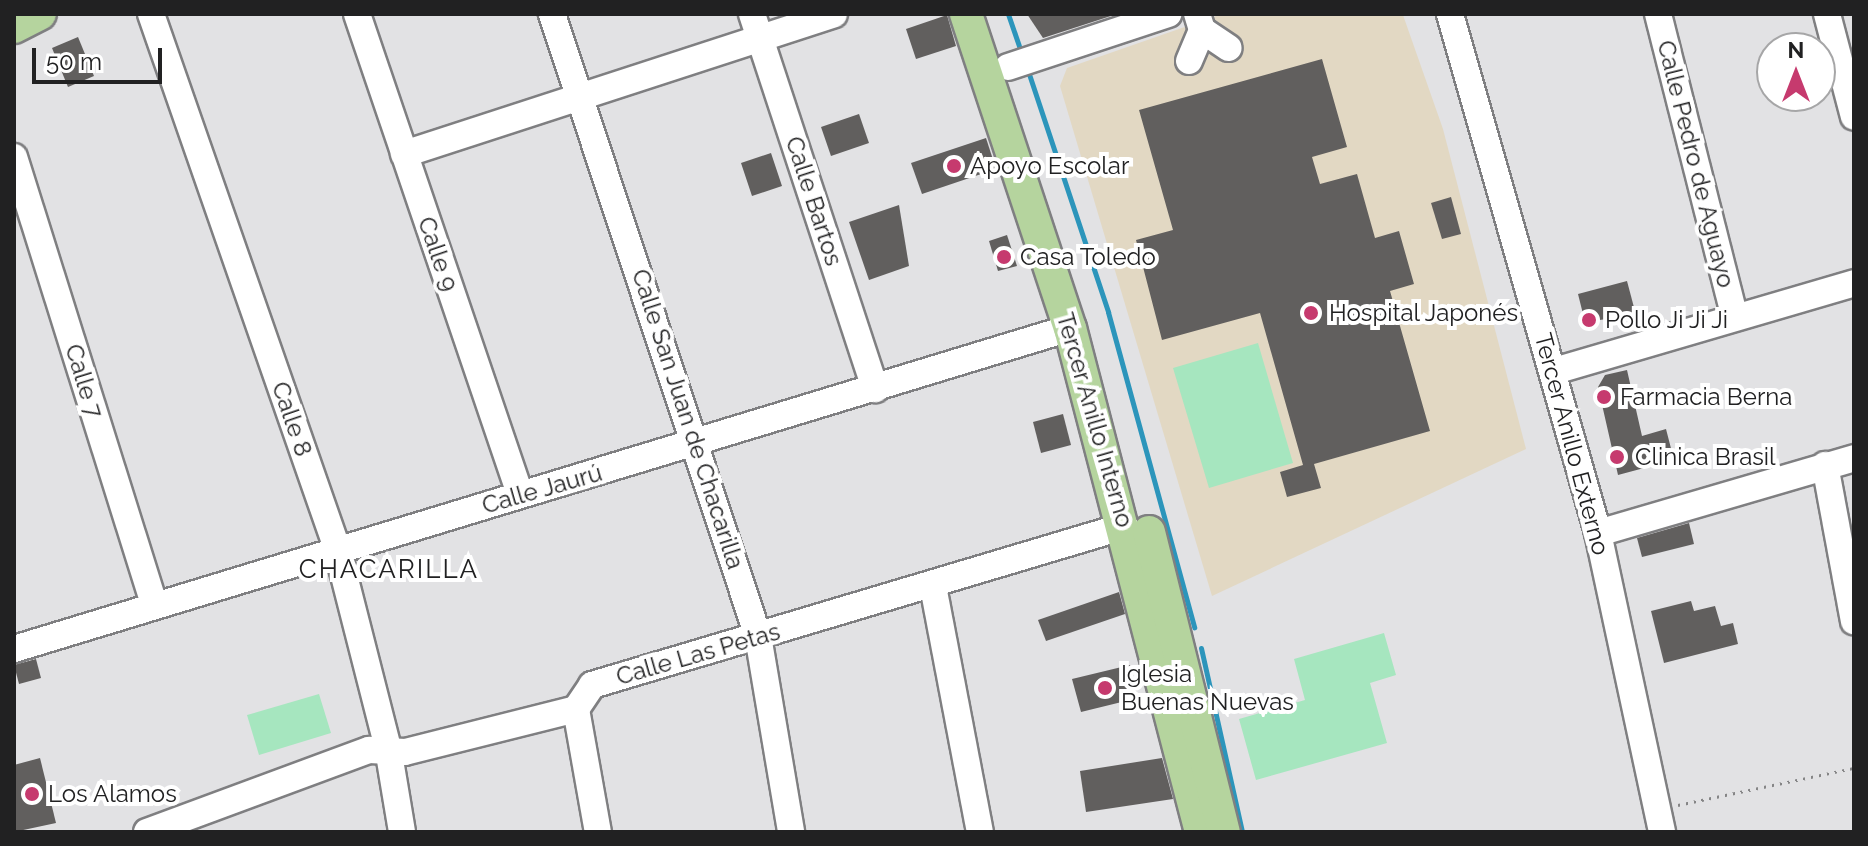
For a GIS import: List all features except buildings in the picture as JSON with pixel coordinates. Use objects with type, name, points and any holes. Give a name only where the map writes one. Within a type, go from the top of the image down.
[{"type":"main road","points":[[14,27],[40,14]]},
{"type":"main road","name":"Tercer Anillo Interno","points":[[966,14],[1066,318],[1125,526],[1201,832]]},
{"type":"main road","points":[[975,14],[994,59],[1008,67],[1001,96],[1050,242],[1066,318]]},
{"type":"main road","name":"Tercer Anillo Interno","points":[[990,14],[1069,268],[1196,715],[1224,832]]},
{"type":"main road","points":[[1069,268],[1074,319],[1129,504],[1125,526],[1138,541],[1168,657],[1196,715]]},
{"type":"main road","points":[[1162,673],[1175,697],[1195,778],[1213,786]]},
{"type":"street","name":"Calle 8","points":[[151,14],[337,548],[388,748],[402,832]]},
{"type":"street","name":"Calle 9","points":[[357,14],[520,494]]},
{"type":"street","name":"Calle San Juan de Chacarilla","points":[[552,14],[699,445],[758,636],[791,832]]},
{"type":"street","name":"Calle Bartos","points":[[752,14],[875,389]]},
{"type":"street","points":[[404,154],[834,14]]},
{"type":"street","points":[[1008,67],[1168,14]]},
{"type":"street","name":"Tercer Anillo Externo","points":[[1450,14],[1598,533],[1660,820]]},
{"type":"street","name":"Calle Pedro de Aguayo","points":[[1658,14],[1734,315]]},
{"type":"street","points":[[1827,14],[1854,117]]},
{"type":"street","points":[[1189,61],[1199,22],[1229,48]]},
{"type":"street","name":"Calle 7","points":[[14,157],[154,604]]},
{"type":"street","points":[[1554,371],[1734,315],[1854,283]]},
{"type":"street","name":"Calle Jaurú","points":[[14,649],[337,548],[699,445],[875,389],[1066,318]]},
{"type":"street","points":[[1598,533],[1854,458]]},
{"type":"street","points":[[1825,465],[1854,621]]},
{"type":"street","name":"Calle Las Petas","points":[[576,709],[592,685],[933,586],[1125,526]]},
{"type":"street","points":[[933,586],[980,832]]},
{"type":"street","points":[[147,832],[207,821],[388,748],[405,752],[576,709],[598,832]]},
{"type":"path","points":[[1660,820],[1854,768]]},
{"type":"shaded area","name":"Hospital Japonés","points":[[1222,14],[1403,15],[1443,129],[1526,449],[1212,596],[1060,86],[1067,68]]},
{"type":"green space","points":[[1258,343],[1293,463],[1209,488],[1173,368]]},
{"type":"green space","points":[[1384,633],[1396,675],[1370,683],[1387,743],[1256,780],[1239,719],[1305,700],[1294,659]]},
{"type":"green space","points":[[319,694],[331,733],[259,755],[247,715]]},
{"type":"waterway","points":[[1008,14],[1020,49]]},
{"type":"waterway","points":[[1028,71],[1108,312],[1194,627]]},
{"type":"waterway","points":[[1201,648],[1242,832]]},
{"type":"place","name":"Apoyo Escolar","points":[[954,166]]},
{"type":"place","name":"Casa Toledo","points":[[1004,257]]},
{"type":"place","name":"Hospital Japonés","points":[[1311,313]]},
{"type":"place","name":"Pollo Ji Ji Ji","points":[[1589,320]]},
{"type":"place","name":"Farmacia Berna","points":[[1604,397]]},
{"type":"place","name":"Clinica Brasil","points":[[1617,457]]},
{"type":"place","name":"Iglesia Buenas Nuevas","points":[[1105,688]]},
{"type":"place","name":"Los Alamos","points":[[32,794]]},
{"type":"district","name":"CHACARILLA","points":[[389,570]]}]
